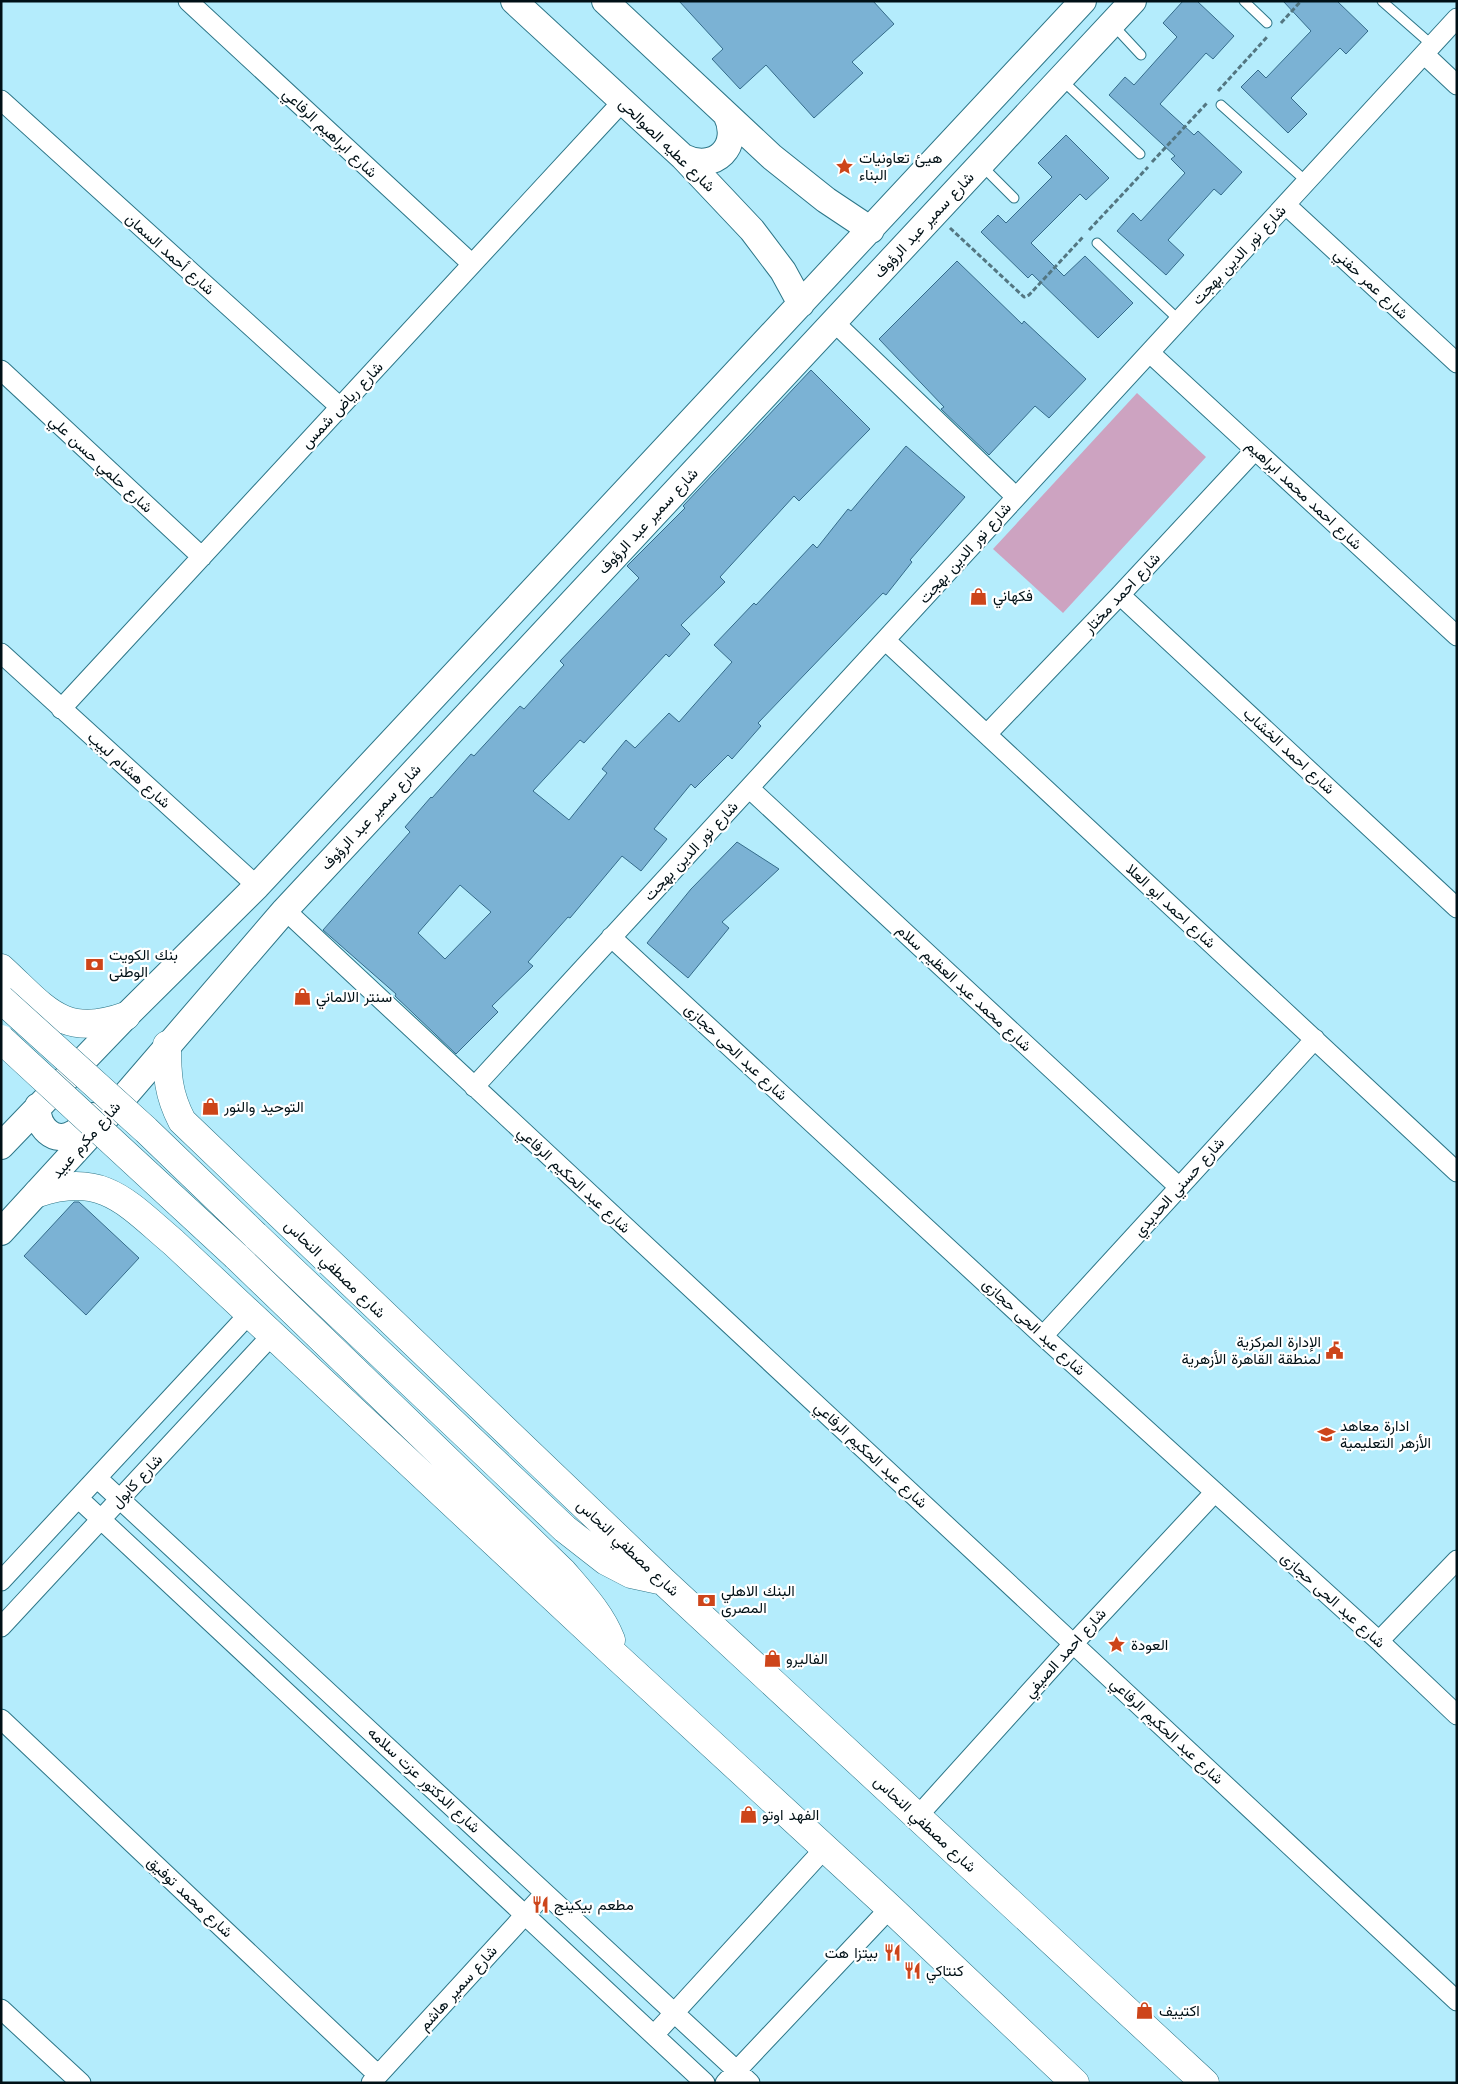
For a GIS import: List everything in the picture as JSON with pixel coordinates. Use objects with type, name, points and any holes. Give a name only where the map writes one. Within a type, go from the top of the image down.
[{"type":"main road","points":[[2,973],[46,1009],[69,1022],[95,1025],[126,1016]]},
{"type":"main road","points":[[1,999],[146,1130],[565,1529],[606,1561],[631,1574],[662,1581]]},
{"type":"main road","points":[[1,1040],[236,1256],[562,1572],[593,1608],[606,1627],[616,1656]]},
{"type":"main road","name":"شارع مصطفي النحاس","points":[[167,1045],[169,1091],[182,1121],[234,1173],[662,1581],[1205,2083]]},
{"type":"main road","points":[[173,1242],[170,1216],[174,1204],[181,1193],[191,1184],[203,1178],[234,1173]]},
{"type":"main road","points":[[38,1193],[52,1188],[72,1186],[93,1187],[107,1191],[120,1197],[173,1242],[616,1656],[890,1908],[1068,2079]]},
{"type":"main road","points":[[1170,2050],[1175,2083]]},
{"type":"street","name":"شارع ابراهيم الرفاعي","points":[[188,1],[472,264]]},
{"type":"street","name":"شارع عطيه الصوالحى","points":[[514,1],[683,157],[769,250],[801,304]]},
{"type":"street","points":[[605,1],[797,178],[871,230]]},
{"type":"street","name":"شارع سمير عبد الرؤوف","points":[[167,1045],[285,910],[1133,1]]},
{"type":"street","points":[[1,1146],[126,1016],[257,886],[871,230],[1076,4]]},
{"type":"street","name":"شارع نور الدين بهجت","points":[[474,1087],[1457,18]]},
{"type":"street","points":[[1428,50],[1457,85]]},
{"type":"street","name":"شارع أحمد السمان","points":[[1,100],[340,408]]},
{"type":"street","name":"شارع رياض شمس","points":[[62,709],[622,102]]},
{"type":"street","points":[[683,157],[701,163],[711,161],[719,156],[730,141],[731,122],[726,114]]},
{"type":"street","name":"شارع عمر حفني","points":[[1286,205],[1457,363]]},
{"type":"street","points":[[834,322],[1016,497]]},
{"type":"street","name":"شارع احمد محمد ابراهيم","points":[[1150,353],[1457,636]]},
{"type":"street","name":"شارع حلمي حسن علي","points":[[1,370],[202,557]]},
{"type":"street","name":"شارع احمد مختار","points":[[987,734],[1255,450]]},
{"type":"street","name":"شارع احمد الخشاب","points":[[1120,595],[1457,908]]},
{"type":"street","name":"شارع احمد ابو العلا","points":[[885,640],[1457,1172]]},
{"type":"street","name":"شارع هشام لبيب","points":[[1,653],[257,886]]},
{"type":"street","name":"شارع محمد عبد العظيم سلام","points":[[749,788],[1179,1187]]},
{"type":"street","name":"شارع عبد الحكيم الرفاعي","points":[[285,910],[1457,2001]]},
{"type":"street","name":"شارع عبد الحى حجازى","points":[[612,938],[1043,1336],[1379,1641],[1457,1716]]},
{"type":"street","name":"شارع حسني الحديدي","points":[[1043,1336],[1314,1039]]},
{"type":"street","name":"شارع مكرم عبيد","points":[[2,1231],[111,1112],[167,1045]]},
{"type":"street","points":[[38,1106],[39,1122],[44,1129],[58,1136],[74,1133],[98,1111],[111,1112]]},
{"type":"street","points":[[1,1204],[5,1217],[2,1231]]},
{"type":"street","name":"شارع كابول","points":[[1,1581],[249,1314]]},
{"type":"street","name":"شارع كابول","points":[[1,1627],[272,1335]]},
{"type":"street","name":"شارع الدكتور عزت سلامه","points":[[97,1478],[674,2013],[737,2079]]},
{"type":"street","name":"شارع احمد الصيفي","points":[[917,1817],[1074,1643],[1215,1492]]},
{"type":"street","name":"شارع الدكتور عزت سلامه","points":[[78,1498],[705,2083]]},
{"type":"street","points":[[1379,1641],[1457,1560]]},
{"type":"street","name":"شارع محمد توفيق","points":[[1,1719],[375,2079]]},
{"type":"street","points":[[654,2035],[825,1848]]},
{"type":"street","name":"شارع سمير هاشم","points":[[375,2079],[545,1893]]},
{"type":"street","points":[[737,2079],[890,1908]]},
{"type":"street","points":[[1,2009],[81,2083]]},
{"type":"lane","points":[[1244,1],[1267,23]]},
{"type":"lane","points":[[1382,1],[1428,50]]},
{"type":"lane","points":[[1112,24],[1141,54]]},
{"type":"lane","points":[[1061,79],[1140,154]]},
{"type":"lane","points":[[1221,105],[1306,182]]},
{"type":"lane","points":[[981,165],[1014,198]]},
{"type":"lane","points":[[1097,243],[1179,320]]},
{"type":"path","points":[[935,214],[1018,293],[1024,297],[1029,296],[1301,1]]},
{"type":"shaded area","points":[[1137,393],[1206,457],[1063,613],[993,549]]},
{"type":"building","points":[[679,1],[873,1],[894,24],[852,62],[863,73],[814,118],[766,65],[740,89],[712,59],[723,49]]},
{"type":"building","points":[[1183,1],[1197,1],[1234,36],[1213,59],[1206,53],[1160,104],[1194,135],[1198,131],[1242,172],[1221,195],[1214,189],[1168,240],[1184,255],[1166,275],[1117,231],[1133,213],[1141,221],[1185,173],[1171,159],[1175,156],[1109,95],[1125,77],[1134,85],[1177,37],[1163,23]]},
{"type":"building","points":[[1283,1],[1337,1],[1368,31],[1346,54],[1340,48],[1291,98],[1307,114],[1288,133],[1241,87],[1258,70],[1266,78],[1311,31]]},
{"type":"building","points":[[1066,135],[1109,178],[1086,200],[1080,194],[1031,243],[1064,276],[1085,256],[1133,303],[1098,338],[1032,274],[1028,278],[981,232],[998,215],[1006,223],[1052,177],[1038,163]]},
{"type":"building","points":[[957,261],[1022,324],[1024,321],[1086,379],[1049,418],[1035,406],[989,455],[941,409],[944,407],[879,339]]},
{"type":"building","points":[[811,370],[870,429],[799,501],[794,496],[720,577],[725,582],[681,625],[690,634],[669,657],[666,654],[584,743],[580,740],[533,791],[569,820],[607,773],[602,769],[626,740],[635,748],[669,713],[679,722],[732,662],[714,645],[754,603],[756,605],[813,544],[817,548],[848,509],[851,511],[906,446],[965,497],[910,560],[912,562],[886,595],[883,593],[758,723],[761,726],[732,759],[728,755],[695,788],[691,784],[654,829],[667,839],[641,871],[622,856],[570,918],[568,917],[528,962],[533,966],[492,1006],[498,1012],[456,1054],[395,996],[396,994],[323,930],[410,832],[405,827],[431,797],[471,754],[474,756],[520,706],[524,709],[564,665],[560,661],[639,578],[627,566],[685,508],[683,506]],"holes":[[[460,885],[491,912],[445,959],[418,933]]]},
{"type":"building","points":[[737,842],[779,869],[722,922],[729,928],[688,978],[647,943],[691,889]]},
{"type":"building","points":[[74,1202],[79,1202],[139,1258],[86,1315],[24,1256]]},
{"type":"place","name":"هيئ تعاونيات البناء","points":[[845,167]]},
{"type":"place","name":"فكهاني","points":[[979,596]]},
{"type":"place","name":"بنك الكويت الوطنى","points":[[95,964]]},
{"type":"place","name":"سنتر الالماني","points":[[302,997]]},
{"type":"place","name":"التوحيد والنور","points":[[210,1107]]},
{"type":"place","name":"الإدارة المركزية لمنطقة القاهرة الأزهرية","points":[[1335,1351]]},
{"type":"place","name":"ادارة معاهد الأزهر التعليمية","points":[[1326,1435]]},
{"type":"place","name":"البنك الاهلي المصرى","points":[[707,1600]]},
{"type":"place","name":"العودة","points":[[1117,1645]]},
{"type":"place","name":"الفاليرو","points":[[772,1659]]},
{"type":"place","name":"الفهد اوتو","points":[[748,1815]]},
{"type":"place","name":"مطعم بيكينج","points":[[540,1905]]},
{"type":"place","name":"بيتزا هت","points":[[892,1953]]},
{"type":"place","name":"كنتاكي","points":[[912,1971]]},
{"type":"place","name":"اكتييف","points":[[1145,2011]]}]
